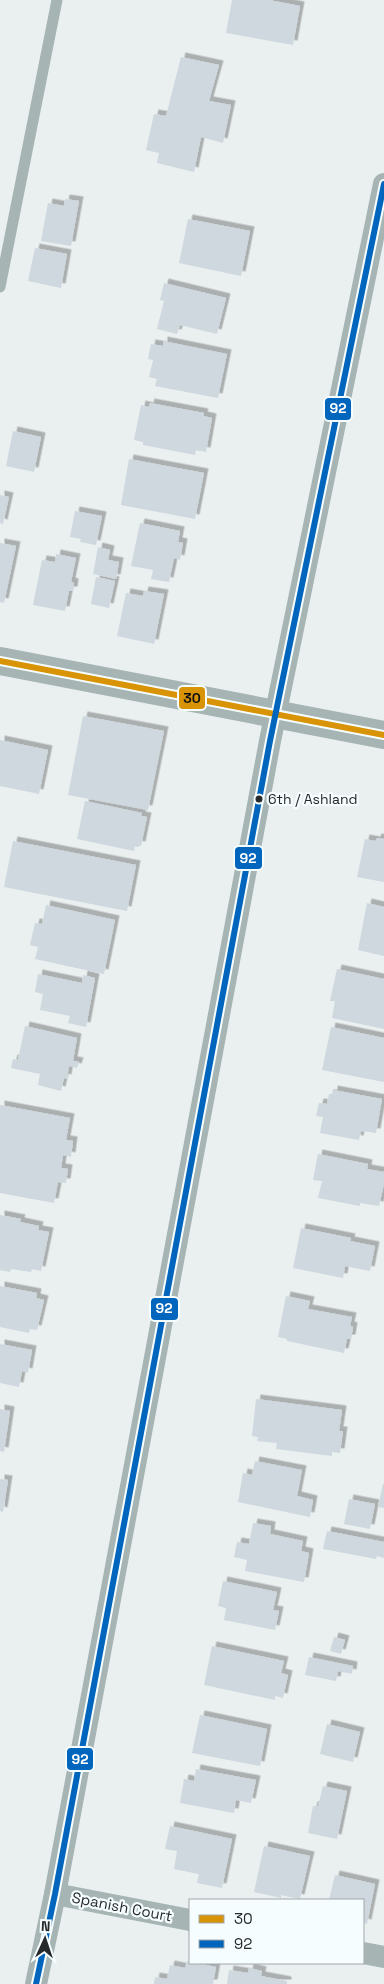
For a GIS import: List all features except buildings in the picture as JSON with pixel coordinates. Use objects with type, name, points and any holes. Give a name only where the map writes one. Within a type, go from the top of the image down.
[{"type":"street","points":[[36,1984],[55,1894],[276,713],[384,184]]},
{"type":"street","points":[[0,661],[384,734]]},
{"type":"street","name":"Spanish Court","points":[[55,1894],[189,1920]]},
{"type":"street","points":[[364,1953],[384,1957]]},
{"type":"lane","points":[[0,287],[57,0]]},
{"type":"transit line","name":"92","points":[[36,1984],[55,1894],[270,741],[384,184]]},
{"type":"transit line","name":"30","points":[[0,661],[384,735]]},
{"type":"place","name":"6th / Ashland","points":[[259,799]]}]
